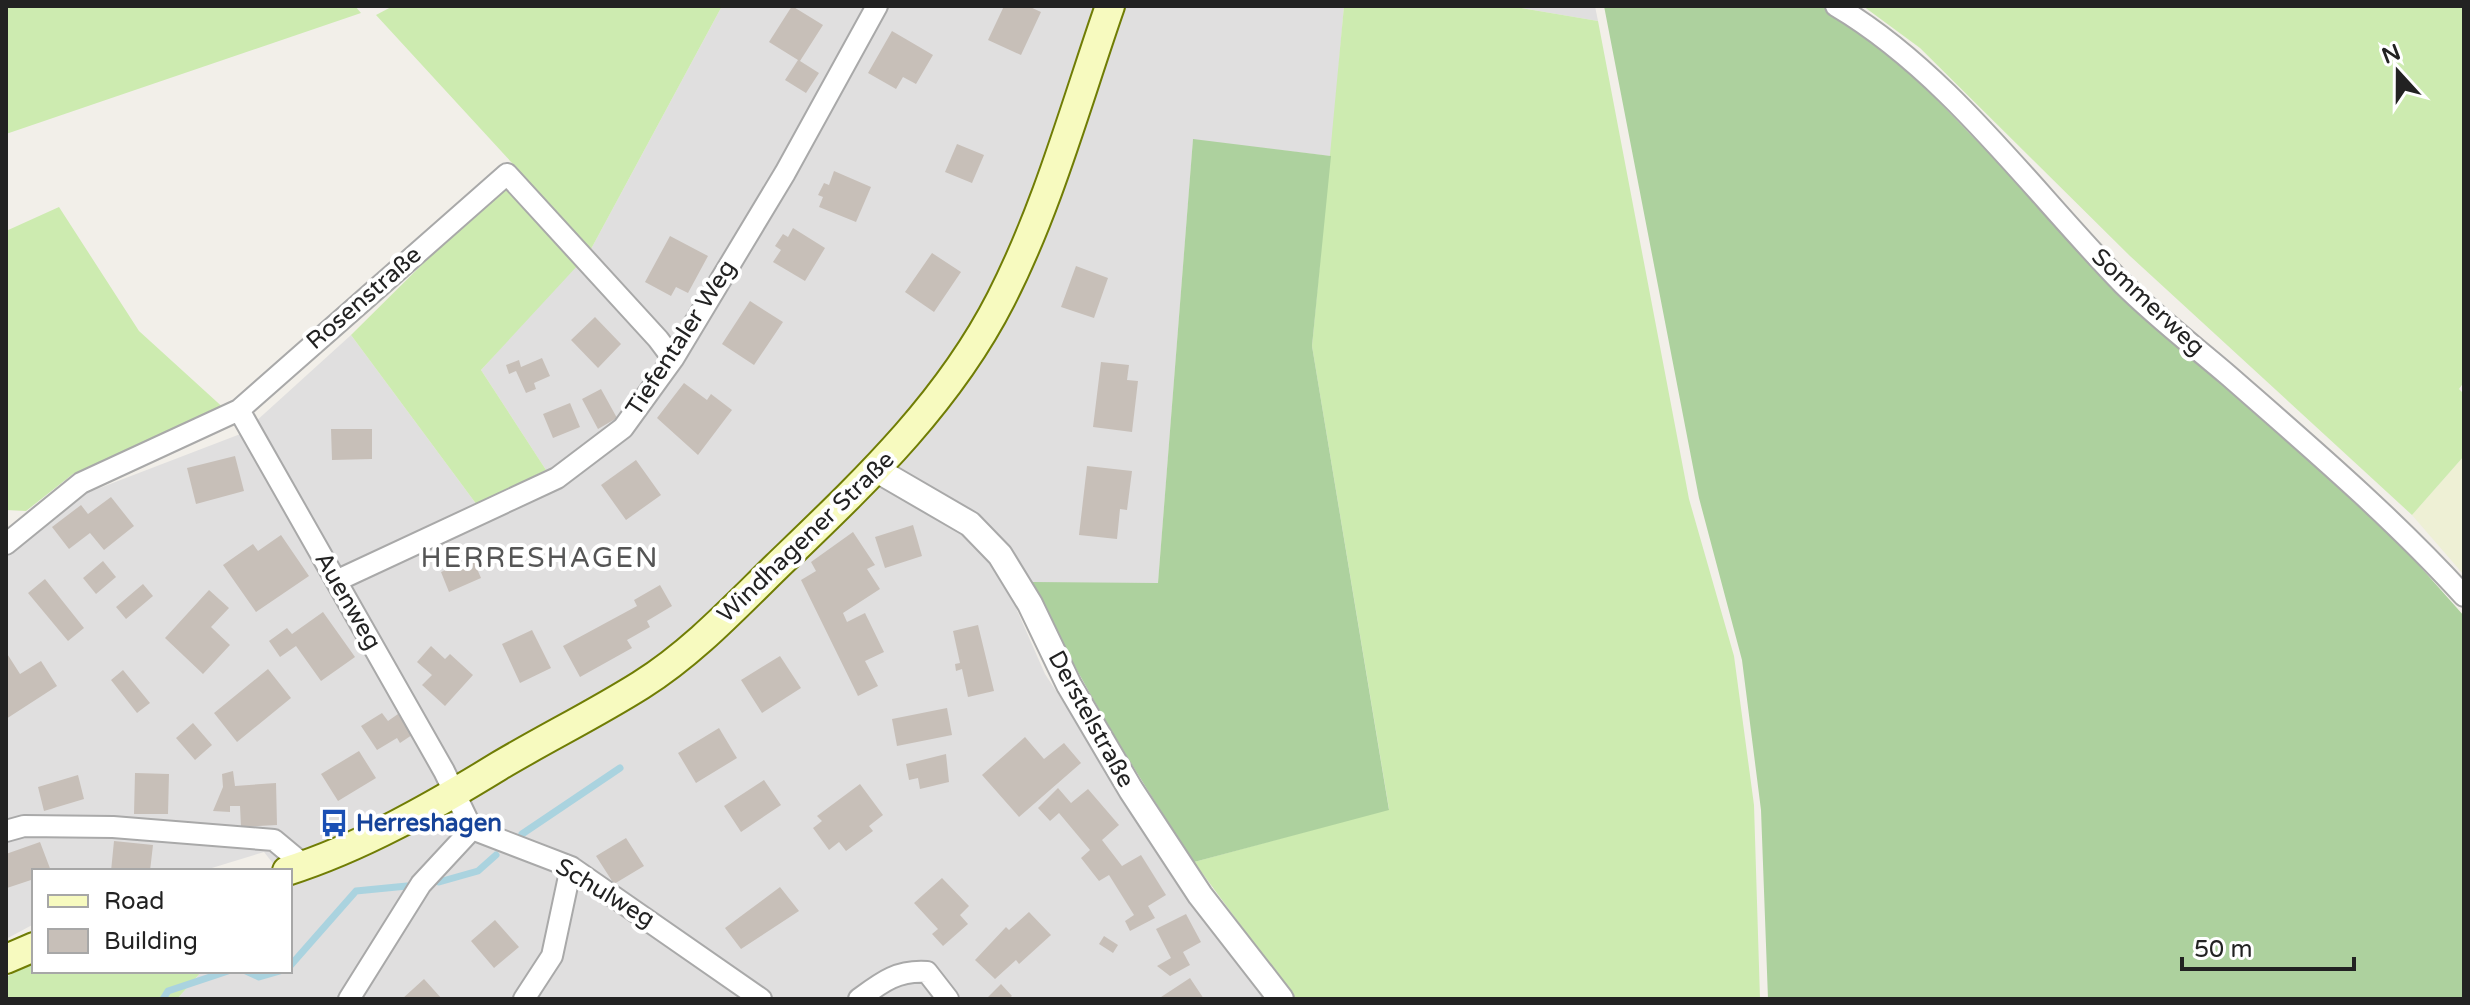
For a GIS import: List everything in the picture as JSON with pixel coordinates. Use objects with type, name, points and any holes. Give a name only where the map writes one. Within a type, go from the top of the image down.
[{"type":"main road","name":"Windhagener Straße","points":[[296,868],[384,831],[454,794],[642,685],[698,643],[877,470],[915,429],[946,388],[1000,301],[1028,241],[1110,6]]},
{"type":"main road","points":[[6,959],[32,948]]},
{"type":"street","name":"Tiefentaler Weg","points":[[336,581],[557,478],[623,428],[673,359],[785,173],[877,6]]},
{"type":"street","name":"Sommerweg","points":[[1836,6],[1860,20],[1931,78],[2125,287],[2350,481],[2418,545],[2464,596]]},
{"type":"street","name":"Rosenstraße","points":[[6,544],[81,483],[239,410],[507,174],[673,359]]},
{"type":"street","name":"Auenweg","points":[[239,410],[454,794]]},
{"type":"street","name":"Derstelstraße","points":[[877,470],[970,524],[1000,555],[1030,604],[1069,685],[1131,790],[1200,895],[1281,999]]},
{"type":"street","points":[[349,999],[421,884],[472,829],[454,794]]},
{"type":"street","points":[[6,831],[24,826],[113,827],[274,840],[296,868]]},
{"type":"street","name":"Schulweg","points":[[472,829],[571,867],[761,999]]},
{"type":"street","points":[[524,999],[552,956],[571,867]]},
{"type":"street","points":[[859,999],[891,976],[910,971],[927,972],[948,999]]},
{"type":"shaded area","points":[[722,6],[1344,6],[1331,156],[1193,140],[1158,584],[1005,583],[1045,674],[1191,897],[1268,999],[177,999],[200,973],[292,973],[292,869],[277,869],[264,852],[209,869],[32,869],[32,925],[6,939],[6,557],[84,494],[243,433],[351,335],[477,505],[546,470],[481,370],[591,249]]},
{"type":"shaded area","points":[[1509,6],[1595,6],[1598,21]]},
{"type":"green space","points":[[6,6],[355,6],[361,13],[6,134]]},
{"type":"green space","points":[[393,6],[722,6],[591,249],[376,15]]},
{"type":"green space","points":[[1344,6],[1509,6],[1598,21],[1689,499],[1734,656],[1754,805],[1760,999],[1295,999],[1194,862],[1389,809],[1312,346]]},
{"type":"green space","points":[[1604,6],[1827,6],[1890,51],[2123,292],[2346,483],[2464,616],[2464,999],[1768,999],[1761,810],[1742,660],[1699,498]]},
{"type":"green space","points":[[1863,6],[2464,6],[2464,382],[2459,389],[2464,394],[2464,456],[2412,515],[2130,256],[1920,48]]},
{"type":"green space","points":[[1193,139],[1331,156],[1312,346],[1389,810],[1194,862],[1108,725],[1032,582],[1158,583]]},
{"type":"green space","points":[[506,189],[579,264],[481,370],[546,470],[477,505],[351,335],[463,224]]},
{"type":"green space","points":[[59,207],[139,331],[228,412],[73,474],[26,511],[6,510],[6,231]]},
{"type":"green space","points":[[2464,456],[2464,575],[2412,515]]},
{"type":"green space","points":[[32,964],[32,973],[200,973],[177,999],[6,999],[6,977]]},
{"type":"building","points":[[792,6],[823,25],[800,61],[819,73],[806,93],[785,80],[798,60],[769,42]]},
{"type":"building","points":[[1004,6],[1028,6],[1041,12],[1021,55],[988,40]]},
{"type":"building","points":[[892,31],[933,55],[916,84],[903,77],[896,89],[868,73]]},
{"type":"building","points":[[957,144],[984,155],[972,183],[945,172]]},
{"type":"building","points":[[834,171],[871,187],[856,222],[819,207],[823,197],[818,195],[824,183],[829,185]]},
{"type":"building","points":[[793,228],[825,248],[805,281],[773,262],[781,250],[775,246],[783,234],[788,237]]},
{"type":"building","points":[[670,236],[708,256],[688,293],[676,287],[671,296],[645,282]]},
{"type":"building","points":[[932,253],[961,272],[934,312],[905,292]]},
{"type":"building","points":[[1076,266],[1108,278],[1094,318],[1061,307]]},
{"type":"building","points":[[750,301],[783,322],[754,365],[722,344]]},
{"type":"building","points":[[595,317],[621,344],[598,368],[571,340]]},
{"type":"building","points":[[542,358],[550,376],[534,383],[536,389],[526,393],[516,371],[509,374],[506,365],[519,360],[521,367]]},
{"type":"building","points":[[1101,362],[1129,365],[1127,380],[1138,381],[1132,432],[1093,427]]},
{"type":"building","points":[[684,383],[707,400],[711,394],[732,410],[698,455],[657,418]]},
{"type":"building","points":[[601,389],[617,418],[598,429],[582,399]]},
{"type":"building","points":[[570,403],[580,427],[553,438],[543,414]]},
{"type":"building","points":[[331,429],[372,429],[372,459],[332,460]]},
{"type":"building","points":[[235,456],[244,491],[196,504],[187,468]]},
{"type":"building","points":[[636,460],[661,495],[626,520],[601,485]]},
{"type":"building","points":[[1087,466],[1132,471],[1127,510],[1120,509],[1117,539],[1079,535]]},
{"type":"building","points":[[111,497],[134,526],[104,550],[90,533],[69,549],[52,527],[81,505],[88,514]]},
{"type":"building","points":[[913,525],[922,556],[885,568],[875,537]]},
{"type":"building","points":[[853,532],[875,565],[867,569],[880,589],[843,613],[847,622],[865,613],[884,652],[865,661],[878,686],[858,696],[801,580],[816,571],[811,562]]},
{"type":"building","points":[[281,535],[309,576],[256,612],[223,565],[253,544],[258,551]]},
{"type":"building","points":[[487,552],[493,565],[478,571],[481,578],[449,592],[441,572]]},
{"type":"building","points":[[103,561],[116,577],[96,594],[83,578]]},
{"type":"building","points":[[45,579],[84,628],[68,641],[28,593]]},
{"type":"building","points":[[143,584],[153,596],[126,619],[116,607]]},
{"type":"building","points":[[660,585],[672,606],[647,621],[650,627],[627,640],[632,648],[580,677],[563,646],[637,606],[634,600]]},
{"type":"building","points":[[209,590],[229,608],[211,627],[230,645],[203,674],[165,638]]},
{"type":"building","points":[[323,612],[355,657],[321,681],[296,646],[280,657],[269,641],[287,628],[292,634]]},
{"type":"building","points":[[978,625],[994,691],[968,697],[962,669],[956,671],[955,664],[960,663],[953,631]]},
{"type":"building","points":[[532,630],[551,668],[520,683],[502,644]]},
{"type":"building","points":[[431,646],[445,659],[450,654],[473,675],[445,706],[422,685],[432,675],[417,662]]},
{"type":"building","points":[[6,652],[20,674],[41,661],[57,686],[6,719]]},
{"type":"building","points":[[780,656],[801,688],[762,713],[741,680]]},
{"type":"building","points":[[268,669],[291,698],[237,742],[214,713]]},
{"type":"building","points":[[123,670],[150,703],[137,713],[111,680]]},
{"type":"building","points":[[947,708],[952,735],[897,746],[892,719]]},
{"type":"building","points":[[382,713],[388,721],[398,714],[412,735],[400,743],[397,738],[377,750],[361,726]]},
{"type":"building","points":[[193,723],[212,745],[195,760],[176,738]]},
{"type":"building","points":[[719,728],[737,758],[696,783],[678,753]]},
{"type":"building","points":[[1025,737],[1044,759],[1064,743],[1081,763],[1019,817],[982,775]]},
{"type":"building","points":[[359,751],[376,778],[338,801],[321,774]]},
{"type":"building","points":[[946,754],[949,782],[920,789],[918,778],[909,780],[906,764]]},
{"type":"building","points":[[233,771],[235,786],[276,783],[277,825],[241,827],[240,806],[230,806],[230,812],[213,811],[223,787],[222,774]]},
{"type":"building","points":[[135,773],[169,774],[168,814],[134,814]]},
{"type":"building","points":[[78,775],[84,799],[44,811],[38,787]]},
{"type":"building","points":[[764,780],[781,805],[741,832],[724,806]]},
{"type":"building","points":[[860,784],[883,815],[869,826],[873,831],[846,851],[839,842],[829,850],[813,828],[822,821],[817,816]]},
{"type":"building","points":[[1058,788],[1071,803],[1088,789],[1119,825],[1102,840],[1122,866],[1141,855],[1166,895],[1148,906],[1155,918],[1130,931],[1125,921],[1134,915],[1109,875],[1099,881],[1081,858],[1090,850],[1059,813],[1050,821],[1038,808]]},
{"type":"building","points":[[626,838],[644,866],[614,884],[596,856]]},
{"type":"building","points":[[114,841],[153,845],[150,869],[111,869]]},
{"type":"building","points":[[40,842],[50,869],[32,869],[32,880],[7,888],[6,854]]},
{"type":"building","points":[[942,878],[969,906],[960,915],[968,924],[943,946],[932,934],[938,929],[914,903]]},
{"type":"building","points":[[780,887],[799,911],[741,949],[725,928]]},
{"type":"building","points":[[1029,912],[1051,935],[1019,964],[1016,960],[995,979],[975,960],[1006,927],[1009,930]]},
{"type":"building","points":[[1186,914],[1201,942],[1183,952],[1190,965],[1170,976],[1157,966],[1171,958],[1156,929]]},
{"type":"building","points":[[495,920],[519,947],[494,968],[471,941]]},
{"type":"building","points":[[1104,936],[1118,945],[1113,953],[1099,944]]},
{"type":"building","points":[[1190,978],[1204,999],[1158,999]]},
{"type":"building","points":[[424,979],[442,999],[402,999]]},
{"type":"building","points":[[1001,984],[1012,996],[1008,999],[986,999]]},
{"type":"waterway","points":[[522,834],[620,768]]},
{"type":"waterway","points":[[439,882],[478,871],[496,855]]},
{"type":"waterway","points":[[292,964],[356,891],[407,886]]},
{"type":"waterway","points":[[163,999],[168,991],[222,973]]},
{"type":"waterway","points":[[250,973],[259,977],[273,973]]},
{"type":"place","name":"Herreshagen","points":[[334,823]]},
{"type":"district","name":"HERRESHAGEN","points":[[540,558]]}]
